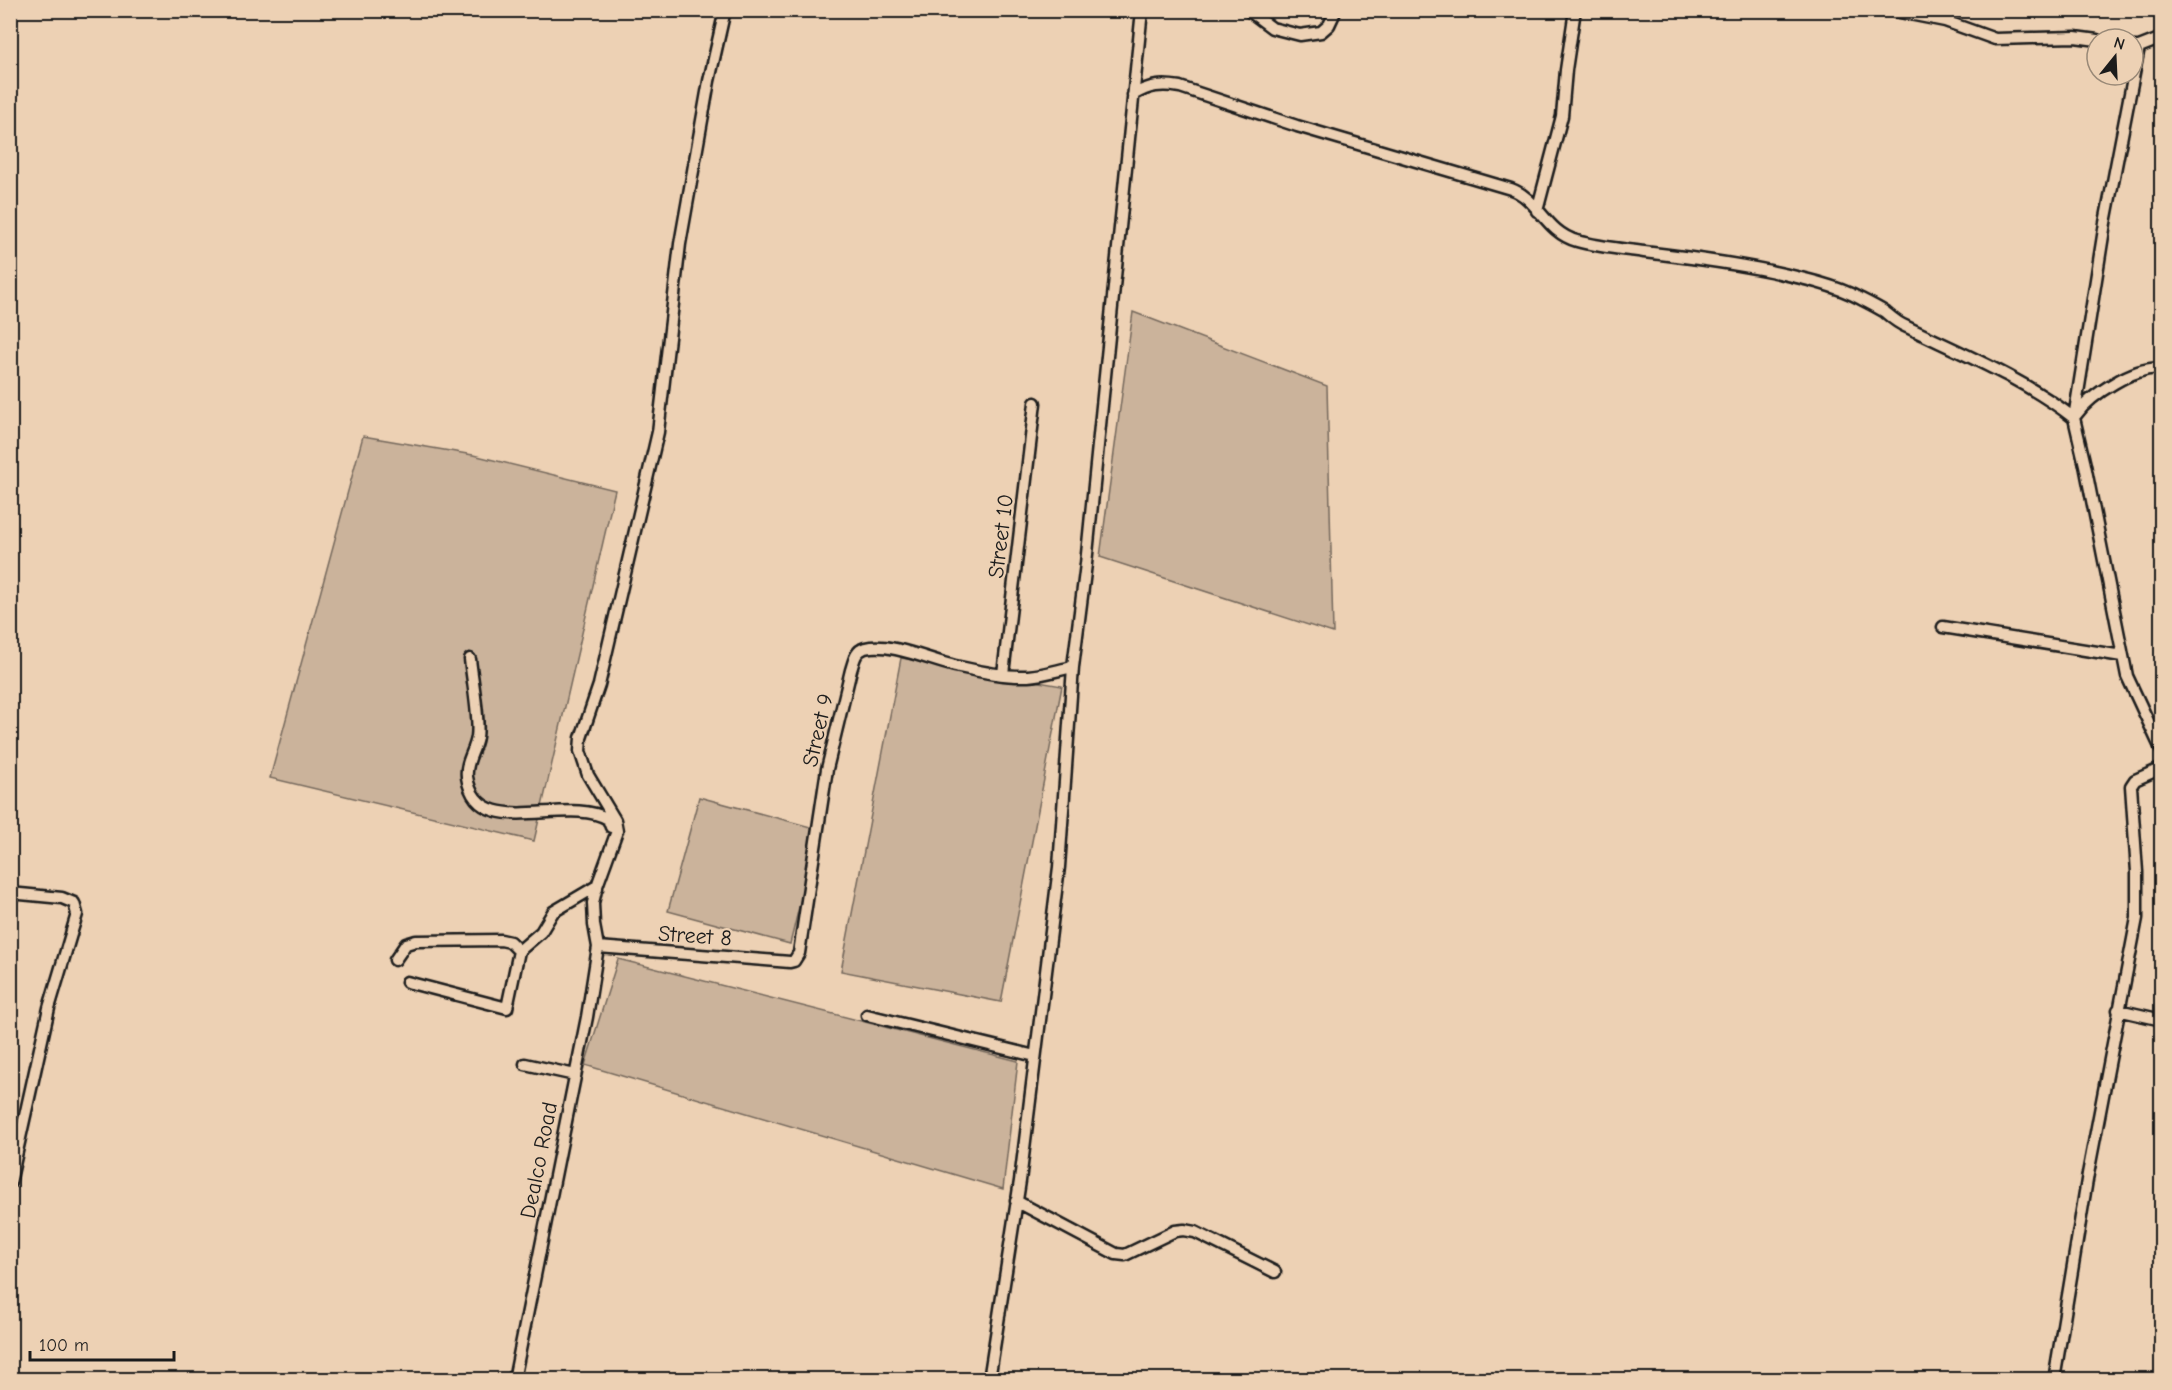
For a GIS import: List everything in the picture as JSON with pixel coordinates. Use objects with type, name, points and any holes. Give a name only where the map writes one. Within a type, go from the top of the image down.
[{"type":"street","points":[[616,838],[615,820],[588,775],[580,751],[580,738],[599,685],[658,432],[681,244],[709,81],[725,10]]},
{"type":"street","points":[[989,1380],[1017,1201],[1059,867],[1073,667],[1142,10]]},
{"type":"street","points":[[1248,10],[1272,28],[1300,35],[1321,32],[1329,25],[1336,10]]},
{"type":"street","points":[[1538,211],[1562,116],[1575,10]]},
{"type":"street","points":[[1889,10],[1945,21],[1995,39],[2085,38]]},
{"type":"street","points":[[2145,44],[2162,38]]},
{"type":"street","points":[[1133,95],[1161,84],[1180,87],[1297,126],[1511,189],[1522,194],[1559,233],[1584,243],[1772,271],[1851,294],[1887,314],[1892,321],[1938,340],[2020,383],[2074,418]]},
{"type":"street","points":[[2129,87],[2074,418],[2127,676],[2162,751]]},
{"type":"street","points":[[2074,418],[2086,402],[2122,380],[2150,369],[2162,369]]},
{"type":"street","name":"Street 10","points":[[1003,674],[1035,403]]},
{"type":"street","points":[[1943,627],[2122,656]]},
{"type":"street","name":"Street 9","points":[[790,962],[794,961],[798,953],[827,769],[855,655],[860,650],[876,647],[897,650],[956,666],[1003,674]]},
{"type":"street","points":[[470,659],[478,734],[466,771],[469,786],[477,800],[487,808],[502,814],[584,810],[594,812],[608,819],[616,838]]},
{"type":"street","points":[[1003,674],[1035,675],[1073,667]]},
{"type":"street","points":[[2054,1380],[2088,1174],[2118,1010],[2135,932],[2138,905],[2131,786],[2135,780],[2162,768]]},
{"type":"street","name":"Dealco Road","points":[[514,1380],[587,1017],[598,947],[593,903],[597,886],[616,838]]},
{"type":"street","points":[[407,982],[507,1008],[519,951],[541,932],[553,912],[597,886]]},
{"type":"street","points":[[10,893],[62,898],[74,903],[76,908],[76,920],[49,1008],[10,1183]]},
{"type":"street","points":[[395,960],[406,944],[416,941],[501,940],[510,942],[519,951]]},
{"type":"street","name":"Street 8","points":[[598,947],[790,962]]},
{"type":"street","points":[[2118,1010],[2162,1020]]},
{"type":"street","points":[[867,1015],[1035,1056]]},
{"type":"street","points":[[525,1064],[575,1075]]},
{"type":"street","points":[[1017,1201],[1116,1254],[1125,1255],[1175,1231],[1184,1230],[1195,1232],[1275,1272]]},
{"type":"shaded area","points":[[1133,312],[1327,386],[1333,633],[1100,557]]},
{"type":"shaded area","points":[[363,436],[473,455],[615,490],[534,841],[270,778]]},
{"type":"shaded area","points":[[901,658],[1062,686],[1001,1002],[841,971]]},
{"type":"shaded area","points":[[699,797],[818,829],[790,944],[668,911]]},
{"type":"shaded area","points":[[618,959],[1018,1061],[1003,1189],[585,1065]]}]
